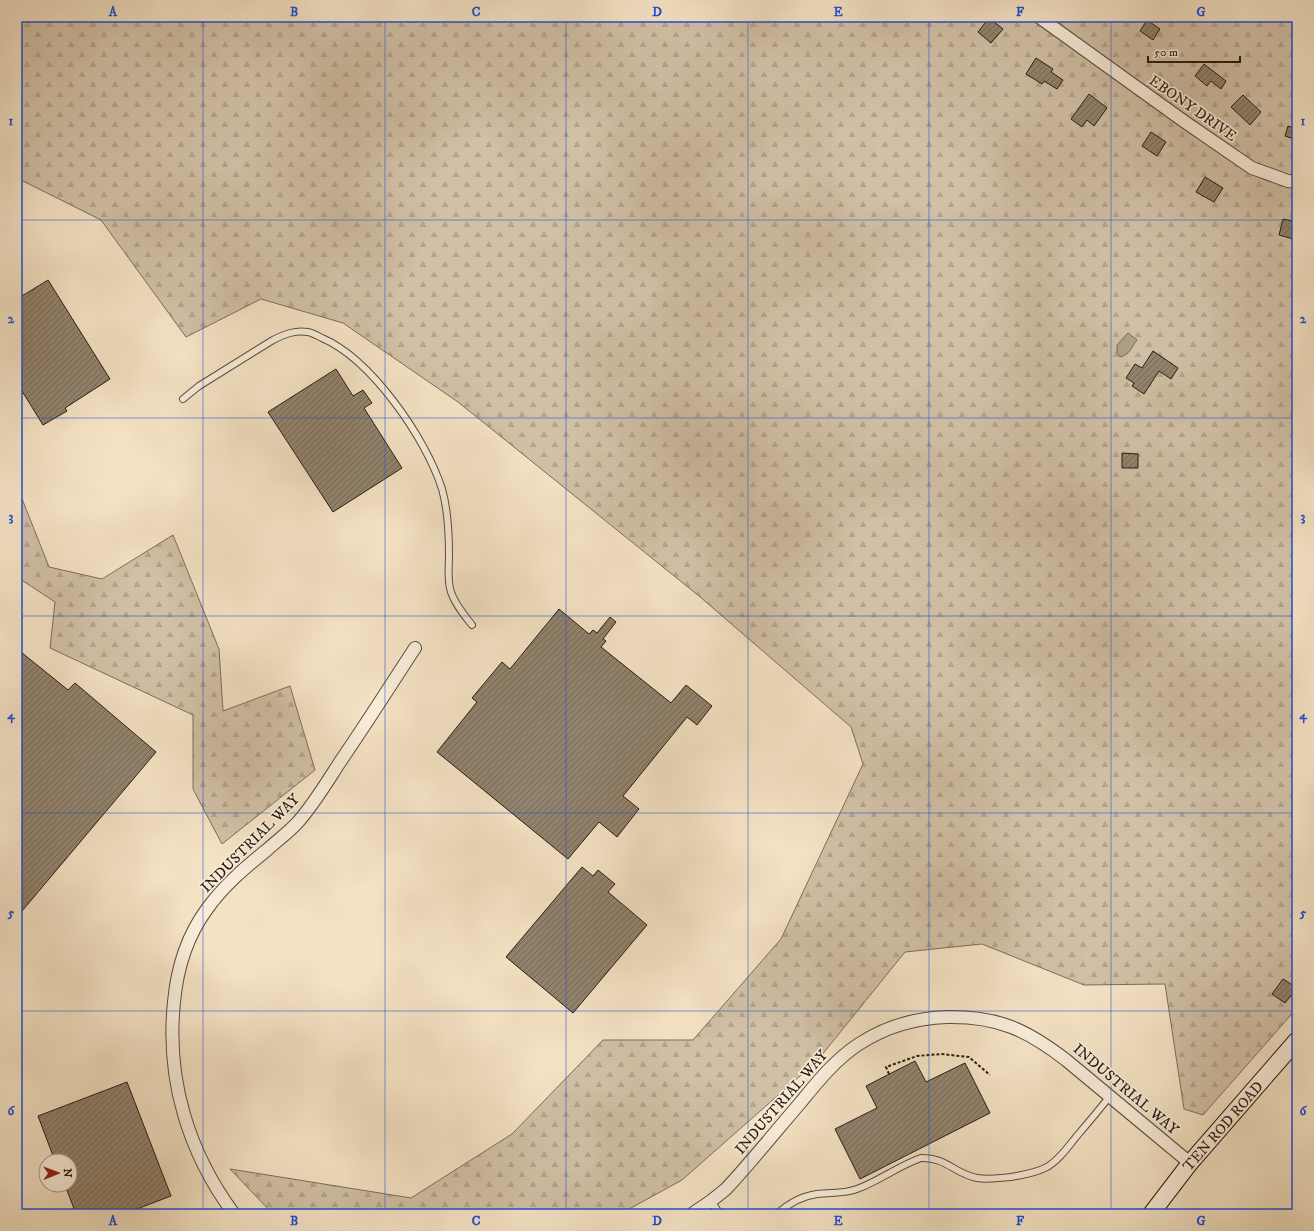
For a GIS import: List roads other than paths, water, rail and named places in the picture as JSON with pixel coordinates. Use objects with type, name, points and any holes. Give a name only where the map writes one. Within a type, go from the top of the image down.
[{"type":"street","name":"EBONY DRIVE","points":[[1039,17],[1185,122],[1252,168],[1288,181],[1297,182]]},
{"type":"street","name":"INDUSTRIAL WAY","points":[[234,1214],[219,1194],[194,1143],[183,1112],[176,1082],[172,1056],[171,1032],[175,992],[182,960],[190,940],[207,909],[240,872],[298,822],[316,799],[415,648]]},
{"type":"street","name":"INDUSTRIAL WAY","points":[[692,1214],[726,1189],[824,1074],[858,1044],[897,1025],[916,1020],[938,1017],[963,1016],[984,1019],[1008,1025],[1027,1033],[1047,1045],[1190,1163]]},
{"type":"street","name":"TEN ROD ROAD","points":[[1151,1214],[1190,1163],[1297,1040]]},
{"type":"lane","points":[[183,399],[199,386],[284,334],[296,331],[309,332],[342,348],[364,368],[386,393],[404,416],[425,449],[445,500],[449,538],[450,590],[454,599],[472,625]]},
{"type":"lane","points":[[777,1214],[794,1201],[805,1196],[844,1192],[856,1189],[921,1158],[938,1160],[967,1175],[979,1179],[998,1179],[1025,1175],[1039,1171],[1059,1157],[1110,1096]]},
{"type":"lane","points":[[711,1201],[720,1214]]}]
